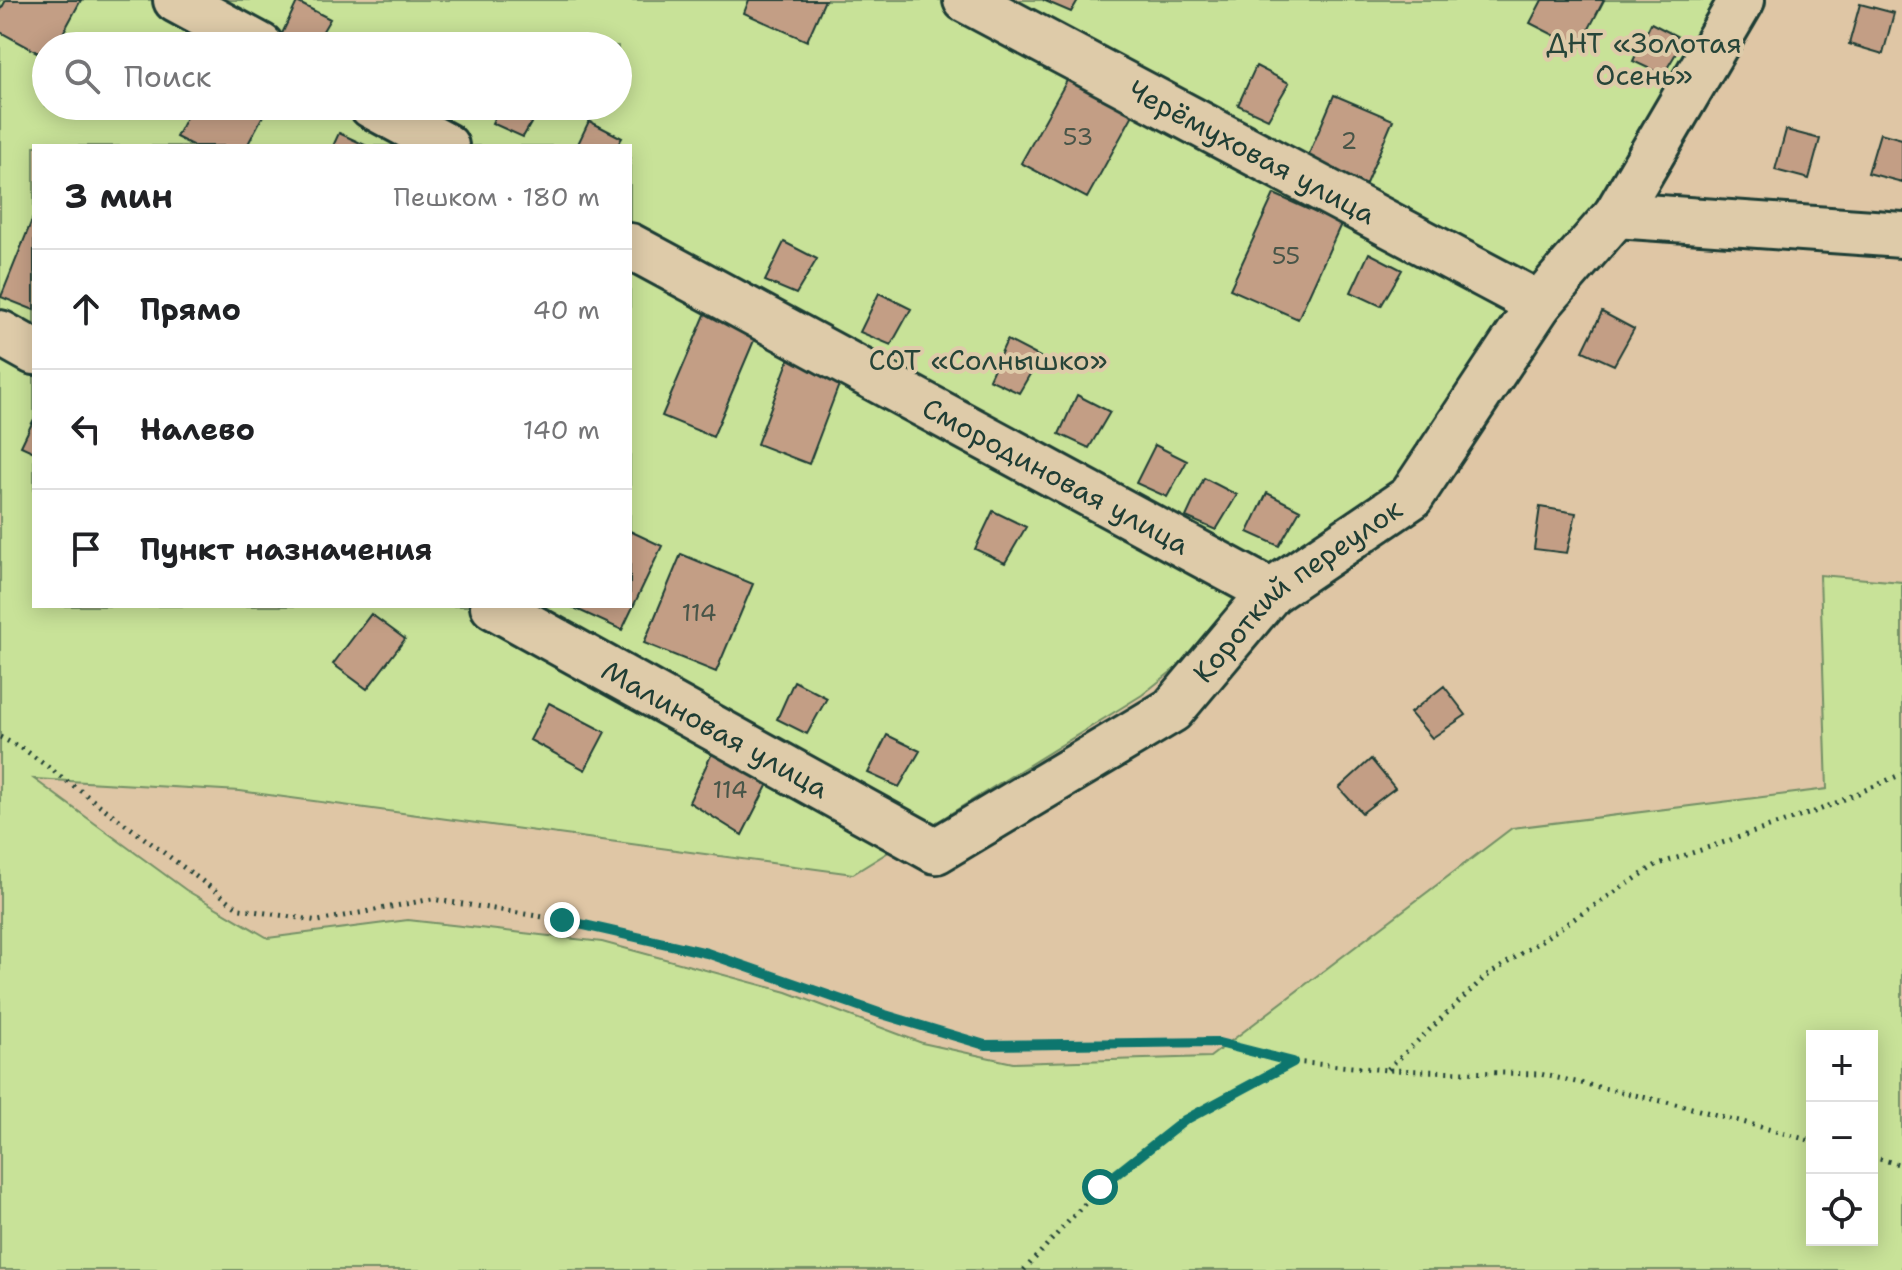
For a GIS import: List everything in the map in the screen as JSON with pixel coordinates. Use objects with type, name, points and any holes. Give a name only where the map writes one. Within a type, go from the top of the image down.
[{"type":"street","points":[[176,0],[235,32]]},
{"type":"street","name":"Черёмуховая улица","points":[[966,0],[1539,304]]},
{"type":"street","name":"Короткий переулок","points":[[936,851],[1172,710],[1271,592],[1411,497],[1539,304],[1616,215],[1742,0]]},
{"type":"street","points":[[398,120],[442,144]]},
{"type":"street","points":[[1616,215],[1902,235]]},
{"type":"street","name":"Смородиновая улица","points":[[632,247],[1271,592]]},
{"type":"street","points":[[0,333],[32,351]]},
{"type":"street","name":"Малиновая улица","points":[[497,608],[936,851]]},
{"type":"path","points":[[0,737],[25,750],[240,909],[318,921],[432,899],[562,920],[707,953],[882,1014],[985,1045],[1215,1042],[1293,1062],[1387,1070],[1540,1074],[1684,1106],[1806,1139]]},
{"type":"path","points":[[1387,1070],[1484,978],[1656,865],[1817,811],[1902,774]]},
{"type":"path","points":[[1024,1270],[1100,1187],[1173,1130],[1293,1062]]},
{"type":"path","points":[[1878,1159],[1902,1165]]},
{"type":"green space","points":[[0,0],[1746,0],[1396,492],[1142,695],[853,874],[240,791],[34,779],[186,890],[268,938],[408,920],[602,942],[787,992],[922,1043],[1013,1063],[1210,1057],[1512,828],[1827,789],[1820,575],[1902,582],[1902,1270],[0,1270]]},
{"type":"building","points":[[6,0],[81,0],[64,32],[32,32],[32,49],[0,32],[0,11]]},
{"type":"building","points":[[749,0],[825,0],[807,41],[744,13]]},
{"type":"building","points":[[1043,0],[1078,0],[1071,12]]},
{"type":"building","points":[[1542,0],[1604,0],[1579,48],[1530,23]]},
{"type":"building","points":[[297,2],[330,19],[322,32],[283,32]]},
{"type":"building","points":[[1860,4],[1894,13],[1883,54],[1849,44]]},
{"type":"building","points":[[1651,23],[1684,40],[1663,75],[1633,61]]},
{"type":"building","points":[[1256,66],[1289,83],[1268,119],[1238,105]]},
{"type":"building","points":[[1070,75],[1135,111],[1087,198],[1021,163]]},
{"type":"building","points":[[1334,95],[1393,120],[1365,186],[1306,161]]},
{"type":"building","points":[[185,120],[261,120],[248,144],[190,144],[176,137]]},
{"type":"building","points":[[493,120],[533,120],[523,137],[492,123]]},
{"type":"building","points":[[589,121],[622,138],[618,144],[578,144]]},
{"type":"building","points":[[1786,130],[1820,139],[1809,179],[1775,170]]},
{"type":"building","points":[[339,133],[363,144],[334,144]]},
{"type":"building","points":[[1880,133],[1902,139],[1902,182],[1868,173]]},
{"type":"building","points":[[1274,194],[1341,224],[1298,319],[1230,289]]},
{"type":"building","points":[[32,220],[32,309],[1,297]]},
{"type":"building","points":[[784,242],[817,259],[796,294],[765,281]]},
{"type":"building","points":[[1369,253],[1402,270],[1381,306],[1351,292]]},
{"type":"building","points":[[879,293],[911,309],[891,345],[860,332]]},
{"type":"building","points":[[707,310],[758,331],[713,437],[662,416]]},
{"type":"building","points":[[1602,312],[1634,329],[1614,365],[1583,351]]},
{"type":"building","points":[[1007,340],[1040,357],[1019,393],[989,379]]},
{"type":"building","points":[[791,354],[843,374],[809,464],[757,444]]},
{"type":"building","points":[[1077,395],[1110,412],[1089,448],[1059,434]]},
{"type":"building","points":[[32,423],[32,451],[21,446]]},
{"type":"building","points":[[1155,445],[1187,461],[1167,497],[1136,483]]},
{"type":"building","points":[[1204,478],[1237,495],[1216,530],[1186,517]]},
{"type":"building","points":[[1267,493],[1300,510],[1279,546],[1248,532]]},
{"type":"building","points":[[1540,507],[1576,513],[1567,553],[1534,549]]},
{"type":"building","points":[[993,511],[1026,527],[1005,563],[975,549]]},
{"type":"building","points":[[632,532],[662,546],[622,630],[574,608],[632,608]]},
{"type":"building","points":[[681,554],[753,584],[716,672],[644,643]]},
{"type":"building","points":[[371,614],[405,639],[367,689],[333,664]]},
{"type":"building","points":[[794,681],[827,698],[807,734],[777,719]]},
{"type":"building","points":[[1444,686],[1466,715],[1432,738],[1410,713]]},
{"type":"building","points":[[549,703],[605,732],[585,770],[530,740]]},
{"type":"building","points":[[887,735],[920,751],[899,787],[868,773]]},
{"type":"building","points":[[714,749],[771,778],[742,835],[689,802]]},
{"type":"building","points":[[1371,759],[1395,788],[1362,813],[1339,788]]},
{"type":"route","points":[[562,920],[707,953],[882,1014],[985,1045],[1215,1042],[1293,1062],[1185,1120],[1100,1187]]},
{"type":"park label","name":"ДНТ «Золотая Осень»","points":[[1644,59]]},
{"type":"park label","name":"СОТ «Солнышко»","points":[[988,360]]}]
